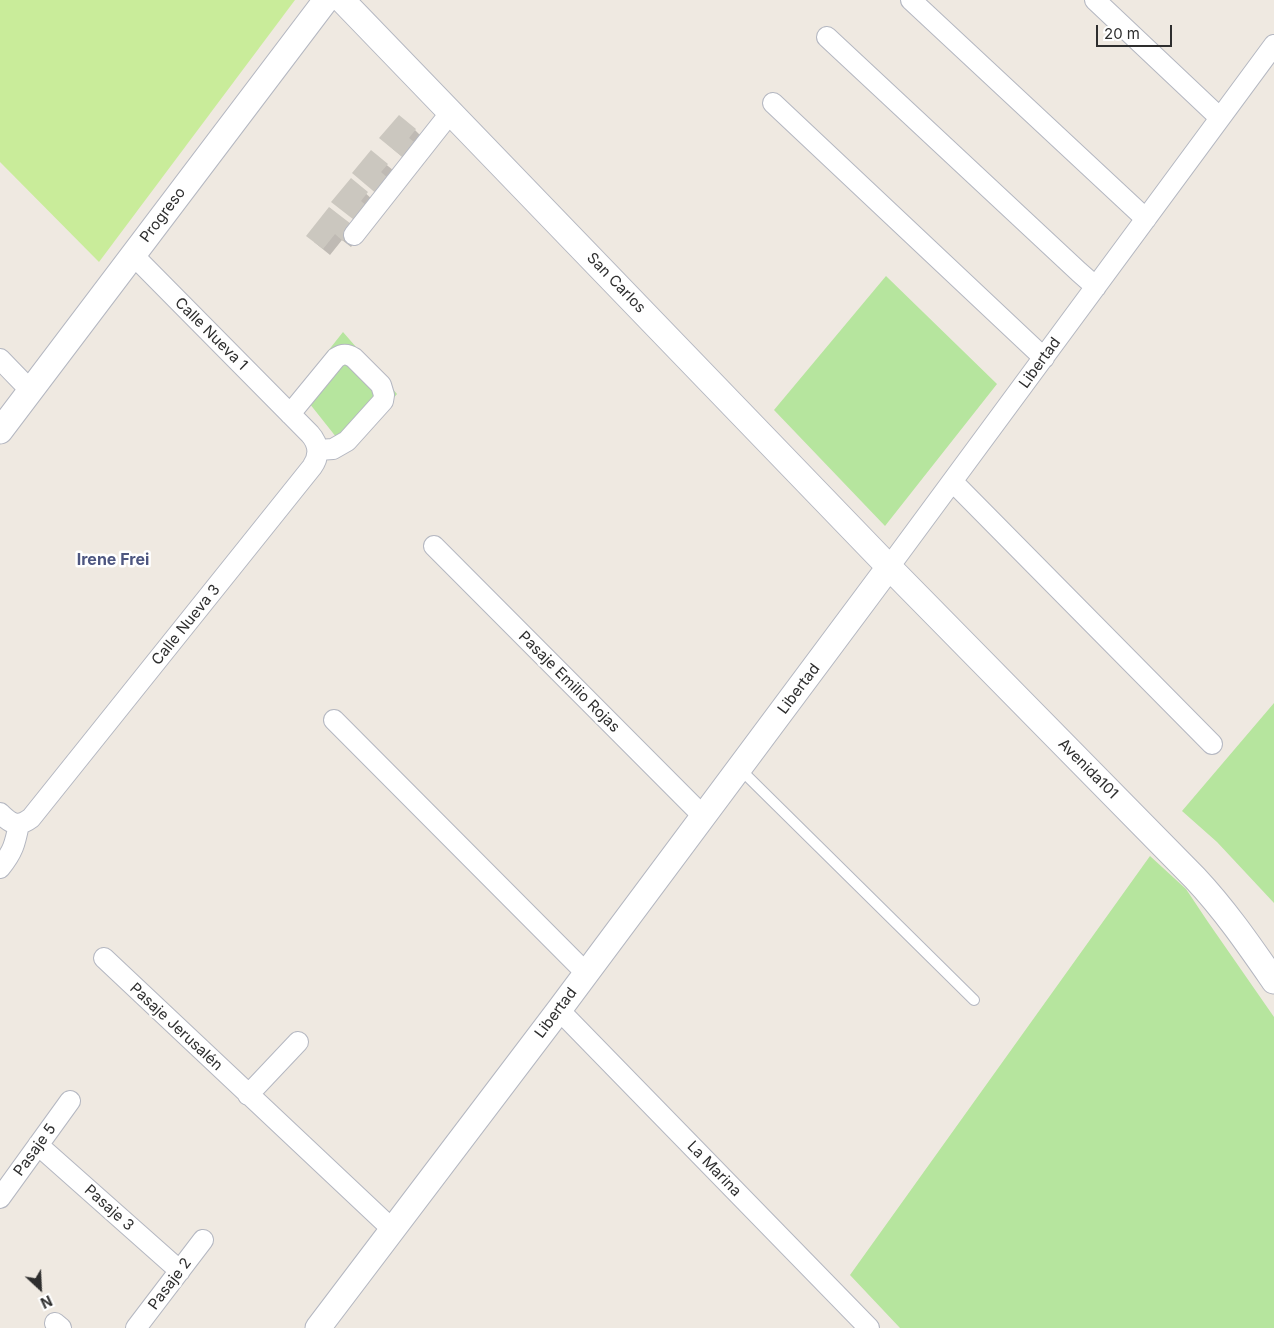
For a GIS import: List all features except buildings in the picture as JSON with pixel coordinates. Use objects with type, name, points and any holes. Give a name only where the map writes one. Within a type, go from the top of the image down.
[{"type":"street","name":"Progreso","points":[[0,431],[326,0]]},
{"type":"street","name":"San Carlos","points":[[342,0],[889,567]]},
{"type":"street","points":[[911,0],[1146,219]]},
{"type":"street","points":[[1105,3],[1220,118]]},
{"type":"street","points":[[827,38],[1096,287]]},
{"type":"street","name":"Libertad","points":[[318,1328],[740,769],[1274,45]]},
{"type":"street","points":[[773,103],[1044,358]]},
{"type":"street","points":[[354,235],[451,112]]},
{"type":"street","name":"Calle Nueva 1","points":[[133,255],[314,439],[318,450]]},
{"type":"street","points":[[290,414],[340,355],[345,354],[354,358],[381,385],[384,396],[380,406],[347,441],[333,449],[318,450]]},
{"type":"street","points":[[0,359],[30,390]]},
{"type":"street","name":"Calle Nueva 3","points":[[19,824],[31,818],[312,467],[318,450]]},
{"type":"street","points":[[953,482],[1212,744]]},
{"type":"street","name":"Pasaje Emilio Rojas","points":[[434,546],[704,817]]},
{"type":"street","name":"Avenida101","points":[[889,567],[1195,878],[1235,924],[1274,981]]},
{"type":"street","points":[[334,720],[586,973]]},
{"type":"street","points":[[0,813],[12,823],[19,824],[13,850],[0,868]]},
{"type":"street","name":"Pasaje Jerusalén","points":[[104,958],[393,1230]]},
{"type":"street","name":"La Marina","points":[[559,1010],[869,1328]]},
{"type":"street","points":[[248,1095],[298,1042]]},
{"type":"street","name":"Pasaje 5","points":[[0,1198],[70,1102]]},
{"type":"street","name":"Pasaje 3","points":[[38,1145],[180,1271]]},
{"type":"street","name":"Pasaje 2","points":[[136,1328],[203,1240]]},
{"type":"lane","points":[[740,769],[974,1000]]},
{"type":"green space","points":[[0,0],[295,0],[99,262],[0,162]]},
{"type":"green space","points":[[886,276],[997,384],[885,526],[774,410]]},
{"type":"green space","points":[[343,332],[397,394],[348,452],[298,389]]},
{"type":"green space","points":[[1274,703],[1274,903],[1217,842],[1182,811]]},
{"type":"green space","points":[[1150,856],[1186,889],[1274,1017],[1274,1328],[900,1328],[850,1275]]},
{"type":"district","name":"Irene Frei","points":[[113,560]]}]
